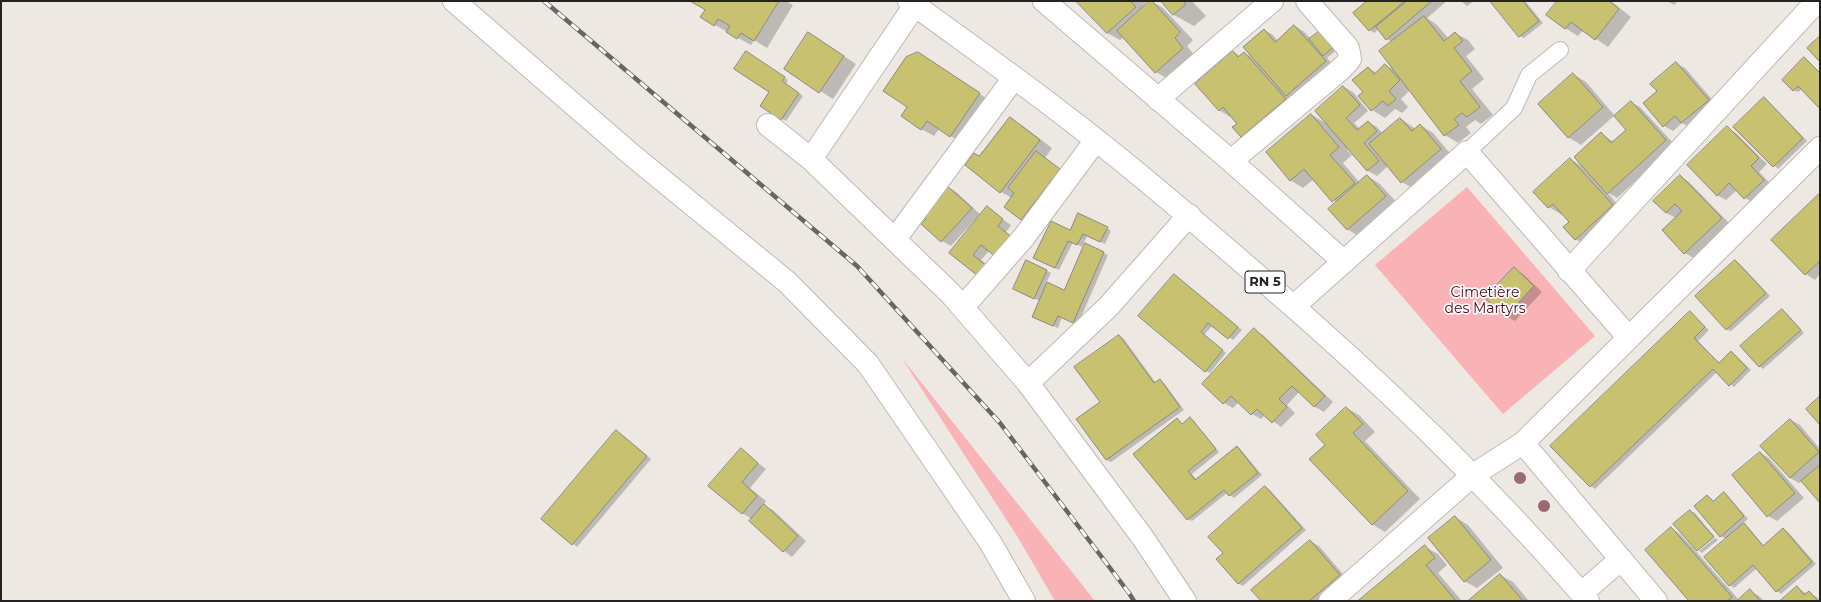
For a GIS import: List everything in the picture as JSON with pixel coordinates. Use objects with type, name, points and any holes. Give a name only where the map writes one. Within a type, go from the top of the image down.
[{"type":"street","points":[[454,1],[633,156],[787,282],[868,364],[990,542],[1024,601]]},
{"type":"street","points":[[1044,1],[1231,161],[1343,261]]},
{"type":"street","points":[[1158,99],[1272,1]]},
{"type":"street","points":[[1231,161],[1335,74],[1350,59],[1348,48],[1307,1]]},
{"type":"street","points":[[1570,272],[1818,1]]},
{"type":"street","points":[[811,158],[912,3]]},
{"type":"street","name":"RN 5","points":[[912,3],[1096,140],[1189,215],[1294,306],[1395,399],[1473,475],[1585,597]]},
{"type":"street","points":[[895,239],[1014,78]]},
{"type":"street","points":[[768,125],[811,158],[895,239],[963,308],[1028,383],[1143,538],[1185,601]]},
{"type":"street","points":[[963,308],[1024,237],[1096,140]]},
{"type":"street","points":[[1330,601],[1473,475],[1523,442],[1820,148]]},
{"type":"street","points":[[1294,306],[1467,152],[1629,338]]},
{"type":"street","points":[[1028,383],[1109,306],[1189,215]]},
{"type":"street","points":[[1523,442],[1656,601]]},
{"type":"street","points":[[1585,597],[1621,559]]},
{"type":"lane","points":[[1467,152],[1514,108],[1530,75],[1560,50]]},
{"type":"green space","name":"Cimetière des Martyrs","points":[[1467,187],[1595,336],[1503,414],[1375,265]]},
{"type":"green space","points":[[901,357],[1095,601],[1055,601],[1017,536]]},
{"type":"building","points":[[690,1],[779,1],[754,41],[741,33],[737,39],[726,32],[730,26],[718,19],[714,26],[700,17],[705,10]]},
{"type":"building","points":[[1076,1],[1130,1],[1136,7],[1107,33]]},
{"type":"building","points":[[1149,1],[1152,1],[1180,32],[1175,38],[1183,48],[1155,73],[1117,31]]},
{"type":"building","points":[[1161,1],[1183,1],[1186,4],[1173,15]]},
{"type":"building","points":[[1367,1],[1405,1],[1369,31],[1353,13]]},
{"type":"building","points":[[1407,1],[1432,1],[1386,40],[1376,27]]},
{"type":"building","points":[[1490,1],[1523,1],[1539,21],[1519,37]]},
{"type":"building","points":[[1557,1],[1609,1],[1619,9],[1595,40],[1571,22],[1565,29],[1546,15]]},
{"type":"building","points":[[1424,16],[1444,41],[1455,32],[1463,41],[1454,48],[1472,71],[1460,81],[1480,107],[1467,117],[1462,113],[1454,119],[1459,125],[1444,136],[1379,51]]},
{"type":"building","points":[[1294,25],[1326,61],[1286,96],[1243,47],[1264,29],[1275,42]]},
{"type":"building","points":[[1326,26],[1339,42],[1323,56],[1309,39]]},
{"type":"building","points":[[808,32],[844,56],[819,93],[784,69]]},
{"type":"building","points":[[1820,36],[1820,62],[1807,48]]},
{"type":"building","points":[[746,51],[785,77],[782,81],[799,93],[781,120],[760,106],[769,92],[734,69]]},
{"type":"building","points":[[1233,51],[1238,57],[1244,52],[1286,99],[1241,137],[1232,127],[1237,124],[1223,107],[1219,111],[1195,84]]},
{"type":"building","points":[[918,52],[980,93],[950,137],[927,121],[921,130],[901,116],[907,107],[883,91],[906,57]]},
{"type":"building","points":[[1804,57],[1820,73],[1820,109],[1798,86],[1793,91],[1782,80]]},
{"type":"building","points":[[1676,62],[1709,100],[1681,123],[1675,116],[1663,127],[1643,103],[1657,91],[1650,84]]},
{"type":"building","points":[[1385,64],[1400,80],[1389,91],[1396,99],[1388,106],[1383,101],[1371,111],[1358,96],[1363,92],[1352,80],[1368,67],[1374,74]]},
{"type":"building","points":[[1573,73],[1603,107],[1568,138],[1538,104]]},
{"type":"building","points":[[1343,86],[1360,105],[1346,118],[1357,130],[1368,121],[1377,131],[1364,143],[1379,161],[1367,171],[1315,111]]},
{"type":"building","points":[[1764,97],[1803,138],[1773,167],[1733,127]]},
{"type":"building","points":[[1631,101],[1666,140],[1607,194],[1574,157],[1601,132],[1611,143],[1626,130],[1614,116]]},
{"type":"building","points":[[1311,114],[1339,147],[1330,155],[1355,183],[1332,202],[1304,169],[1290,181],[1266,152]]},
{"type":"building","points":[[1010,117],[1040,140],[1000,193],[965,165],[974,153],[979,156]]},
{"type":"building","points":[[1400,118],[1412,131],[1420,124],[1441,149],[1401,183],[1369,144]]},
{"type":"building","points":[[1727,126],[1759,158],[1751,166],[1764,180],[1744,199],[1729,183],[1717,196],[1687,165]]},
{"type":"building","points":[[1036,151],[1060,169],[1021,220],[1004,207],[1014,193],[1008,188]]},
{"type":"building","points":[[1570,158],[1613,205],[1575,240],[1563,227],[1569,222],[1553,204],[1548,208],[1533,192]]},
{"type":"building","points":[[1367,175],[1386,196],[1347,230],[1328,209]]},
{"type":"building","points":[[1680,175],[1722,218],[1684,254],[1662,230],[1682,211],[1675,204],[1666,213],[1653,201]]},
{"type":"building","points":[[946,185],[972,208],[941,242],[921,224],[926,219],[920,213]]},
{"type":"building","points":[[1820,193],[1820,261],[1805,275],[1771,240]]},
{"type":"building","points":[[987,206],[1003,219],[998,226],[1013,238],[997,258],[981,245],[973,255],[987,266],[978,276],[949,253]]},
{"type":"building","points":[[1078,213],[1108,227],[1100,242],[1083,234],[1077,245],[1068,241],[1055,268],[1033,258],[1051,221],[1070,230]]},
{"type":"building","points":[[1085,243],[1104,252],[1073,323],[1058,316],[1053,326],[1032,317],[1047,282],[1064,290]]},
{"type":"building","points":[[1026,260],[1047,270],[1034,299],[1013,289]]},
{"type":"building","points":[[1735,260],[1766,293],[1726,330],[1695,296]]},
{"type":"building","points":[[1514,267],[1534,286],[1505,317],[1485,298]]},
{"type":"building","points":[[1174,274],[1238,327],[1228,339],[1208,323],[1201,332],[1223,350],[1205,372],[1138,316]]},
{"type":"building","points":[[1782,309],[1801,330],[1759,367],[1740,346]]},
{"type":"building","points":[[1690,311],[1705,327],[1694,338],[1719,363],[1731,351],[1747,368],[1729,386],[1713,369],[1590,487],[1550,446]]},
{"type":"building","points":[[1254,328],[1325,396],[1314,407],[1292,386],[1279,399],[1287,407],[1272,423],[1257,409],[1251,415],[1231,396],[1223,404],[1202,384]]},
{"type":"building","points":[[1119,335],[1154,383],[1160,379],[1180,407],[1106,460],[1076,419],[1100,402],[1074,367]]},
{"type":"building","points":[[1820,396],[1820,425],[1806,409]]},
{"type":"building","points":[[1346,407],[1363,424],[1353,433],[1408,491],[1372,525],[1309,459],[1325,445],[1316,435]]},
{"type":"building","points":[[1190,417],[1216,449],[1188,471],[1195,480],[1237,446],[1258,473],[1229,496],[1224,490],[1187,520],[1133,454],[1177,418],[1182,424]]},
{"type":"building","points":[[1790,419],[1819,452],[1790,478],[1760,446]]},
{"type":"building","points":[[616,430],[647,456],[572,545],[541,519]]},
{"type":"building","points":[[741,448],[758,463],[742,482],[757,496],[742,514],[708,486]]},
{"type":"building","points":[[1760,452],[1795,493],[1767,517],[1732,475]]},
{"type":"building","points":[[1820,465],[1820,503],[1801,481]]},
{"type":"building","points":[[1265,486],[1302,528],[1238,584],[1216,559],[1223,553],[1208,537]]},
{"type":"building","points":[[1724,492],[1744,516],[1720,537],[1694,506],[1707,495],[1713,501]]},
{"type":"building","points":[[764,504],[798,536],[783,552],[749,521]]},
{"type":"building","points":[[1690,510],[1714,537],[1697,551],[1673,524]]},
{"type":"building","points":[[1455,516],[1491,560],[1464,582],[1428,538]]},
{"type":"building","points":[[1744,523],[1763,546],[1783,528],[1812,562],[1776,592],[1753,565],[1729,586],[1704,557]]},
{"type":"building","points":[[1671,527],[1732,597],[1727,601],[1689,601],[1645,550]]},
{"type":"building","points":[[1310,540],[1340,575],[1309,601],[1261,601],[1251,590]]},
{"type":"building","points":[[1425,545],[1435,558],[1426,565],[1456,601],[1358,601]]},
{"type":"building","points":[[1500,574],[1523,601],[1468,601]]},
{"type":"building","points":[[1797,586],[1804,595],[1809,591],[1818,601],[1780,601]]},
{"type":"building","points":[[1750,589],[1760,601],[1737,601]]},
{"type":"railway","points":[[544,1],[857,266],[1000,423],[1134,601]]}]
